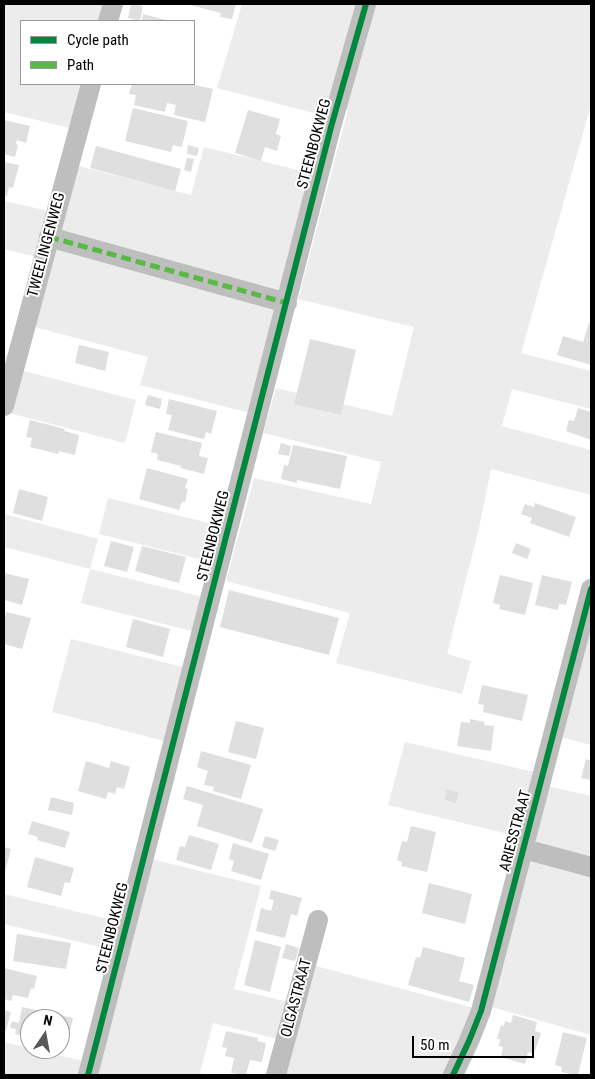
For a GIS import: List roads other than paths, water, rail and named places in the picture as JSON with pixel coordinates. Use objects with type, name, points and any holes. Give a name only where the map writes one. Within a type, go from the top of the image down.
[{"type":"street","points":[[108,20],[113,4]]},
{"type":"street","name":"STEENBOKWEG","points":[[88,1075],[331,127],[366,4]]},
{"type":"street","name":"TWEELINGENWEG","points":[[4,406],[91,85]]},
{"type":"street","points":[[49,237],[287,302]]},
{"type":"street","name":"ARIESSTRAAT","points":[[459,1074],[481,1011],[587,623],[591,589]]},
{"type":"street","points":[[524,850],[591,867]]},
{"type":"street","name":"OLGASTRAAT","points":[[276,1075],[318,920]]}]
